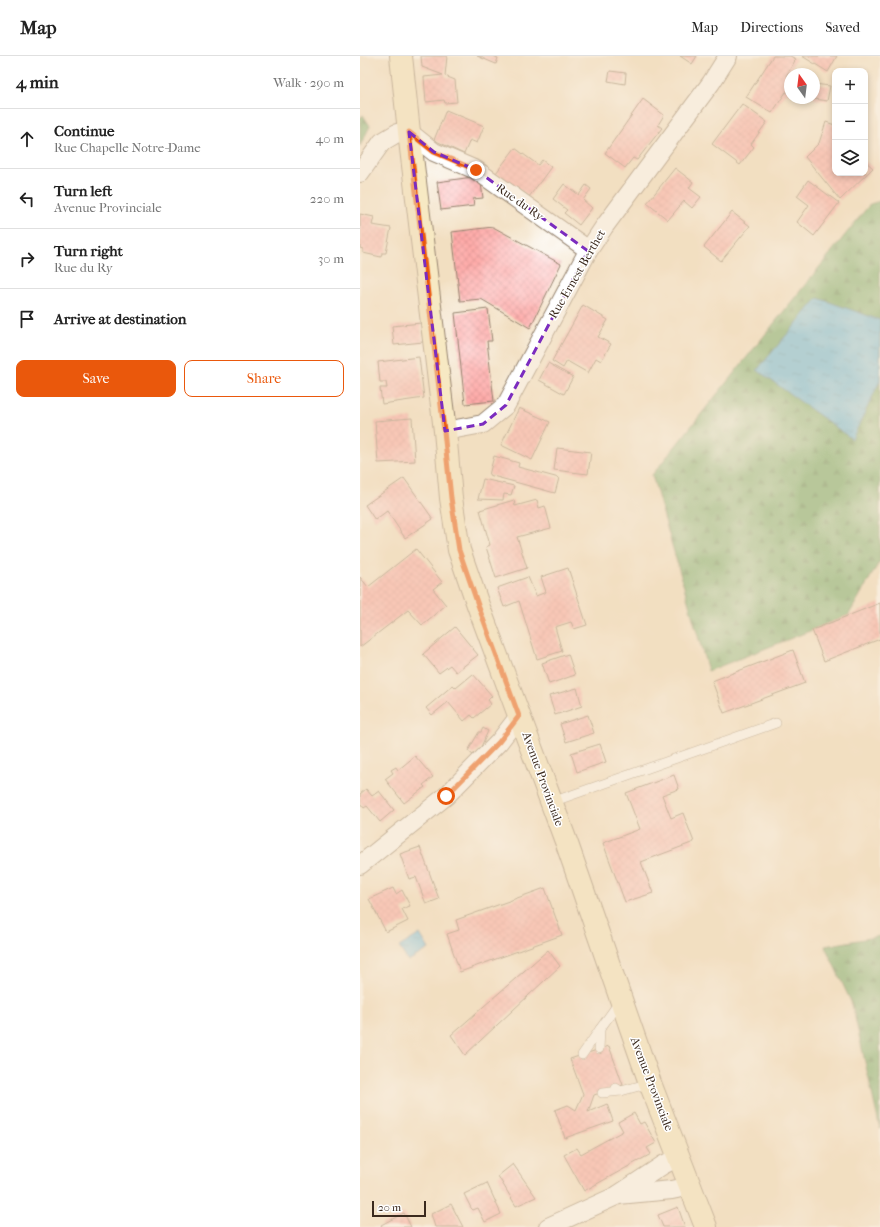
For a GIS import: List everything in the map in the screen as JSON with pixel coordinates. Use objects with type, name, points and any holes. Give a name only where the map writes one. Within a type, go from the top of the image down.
[{"type":"main road","name":"Avenue Provinciale","points":[[401,56],[451,498],[459,550],[478,605],[552,802],[650,1083],[706,1227]]},
{"type":"street","name":"Rue Ernest Berthet","points":[[444,431],[483,424],[506,405],[588,251],[711,82],[728,56]]},
{"type":"street","points":[[360,173],[382,142],[397,133],[409,132]]},
{"type":"street","name":"Rue du Ry","points":[[409,132],[434,152],[476,170],[588,251]]},
{"type":"street","points":[[360,865],[446,796],[499,742],[519,716]]},
{"type":"street","points":[[548,1227],[616,1196],[679,1157]]},
{"type":"street","points":[[616,1196],[672,1190],[691,1186]]},
{"type":"lane","points":[[552,802],[776,723]]},
{"type":"lane","points":[[582,1055],[621,999]]},
{"type":"lane","points":[[599,1049],[600,1029]]},
{"type":"lane","points":[[602,1093],[650,1083]]},
{"type":"highlighted area","points":[[409,132],[434,152],[476,170],[588,251],[506,405],[483,424],[445,431]]},
{"type":"green space","points":[[363,115],[370,126],[360,146],[360,118]]},
{"type":"green space","points":[[880,201],[880,561],[848,616],[708,671],[652,475],[870,204]]},
{"type":"green space","points":[[880,936],[880,1129],[852,1004],[825,946]]},
{"type":"water","points":[[818,298],[880,320],[880,381],[852,439],[757,370]]},
{"type":"water","points":[[420,934],[429,949],[408,961],[399,947]]},
{"type":"building","points":[[421,56],[447,56],[445,76],[455,80],[457,102],[445,103],[444,100],[426,102],[424,77],[443,75],[422,67]]},
{"type":"building","points":[[477,56],[493,56],[498,58],[496,64]]},
{"type":"building","points":[[680,56],[697,56],[692,64]]},
{"type":"building","points":[[773,56],[790,56],[796,59],[791,68],[784,68],[784,95],[772,113],[746,97]]},
{"type":"building","points":[[802,56],[837,56],[828,72]]},
{"type":"building","points":[[610,71],[626,73],[625,84],[608,81]]},
{"type":"building","points":[[820,85],[830,86],[827,101],[820,100]]},
{"type":"building","points":[[643,99],[664,115],[658,125],[662,128],[637,160],[633,158],[625,168],[605,153]]},
{"type":"building","points":[[742,104],[767,122],[751,144],[754,147],[740,165],[712,144]]},
{"type":"building","points":[[446,110],[484,126],[477,143],[470,140],[464,154],[434,140]]},
{"type":"building","points":[[826,122],[832,124],[832,176],[865,176],[840,200],[805,157],[819,143]]},
{"type":"building","points":[[515,148],[538,165],[542,160],[551,167],[529,197],[496,173]]},
{"type":"building","points":[[868,164],[873,168],[868,173]]},
{"type":"building","points":[[675,168],[693,182],[689,188],[701,197],[692,208],[684,201],[668,220],[647,203]]},
{"type":"building","points":[[480,176],[483,198],[473,199],[474,206],[441,210],[437,182]]},
{"type":"building","points":[[808,180],[839,203],[814,236],[797,222],[809,205],[797,196]]},
{"type":"building","points":[[564,184],[579,195],[586,185],[591,189],[583,200],[592,208],[579,225],[564,213],[567,210],[553,199]]},
{"type":"building","points":[[732,212],[750,226],[721,261],[704,247]]},
{"type":"building","points":[[360,214],[374,217],[372,225],[391,228],[386,253],[382,253],[381,257],[363,253],[363,249],[360,248]]},
{"type":"building","points":[[493,227],[561,264],[530,328],[481,299],[460,301],[452,232]]},
{"type":"building","points":[[583,305],[608,320],[598,337],[611,344],[601,361],[596,358],[588,373],[567,361],[563,368],[552,361]]},
{"type":"building","points":[[488,309],[492,341],[487,341],[494,401],[465,404],[455,313]]},
{"type":"building","points":[[421,323],[423,342],[394,345],[392,326]]},
{"type":"building","points":[[419,357],[424,398],[382,404],[380,388],[387,388],[386,382],[380,382],[378,362]]},
{"type":"building","points":[[548,363],[573,377],[564,394],[539,380]]},
{"type":"building","points":[[519,408],[550,422],[532,460],[501,445]]},
{"type":"building","points":[[412,418],[415,461],[378,463],[375,421]]},
{"type":"building","points":[[557,448],[591,452],[588,474],[554,470]]},
{"type":"building","points":[[494,456],[519,463],[518,467],[559,478],[555,493],[489,475]]},
{"type":"building","points":[[404,478],[433,519],[405,538],[387,511],[375,520],[365,505]]},
{"type":"building","points":[[483,479],[514,486],[511,495],[504,494],[503,500],[478,499]]},
{"type":"building","points":[[514,500],[515,506],[537,500],[539,508],[545,506],[551,528],[517,537],[527,568],[496,578],[486,547],[490,545],[480,510]]},
{"type":"building","points":[[416,549],[442,582],[433,589],[446,605],[422,625],[408,610],[360,647],[360,577],[368,587]]},
{"type":"building","points":[[568,568],[587,625],[574,629],[571,622],[555,627],[562,651],[537,659],[519,601],[504,607],[497,588],[528,577],[536,596],[546,592],[541,577]]},
{"type":"building","points":[[880,603],[880,639],[824,661],[812,630]]},
{"type":"building","points":[[455,627],[478,655],[456,672],[450,665],[439,673],[423,654]]},
{"type":"building","points":[[793,650],[805,683],[724,713],[712,681]]},
{"type":"building","points":[[568,654],[575,675],[549,684],[542,663]]},
{"type":"building","points":[[473,674],[492,696],[488,700],[491,704],[474,718],[471,715],[464,721],[448,702],[432,715],[426,708],[453,685],[456,688]]},
{"type":"building","points":[[577,688],[582,706],[555,715],[549,696]]},
{"type":"building","points":[[588,715],[594,733],[566,742],[560,724]]},
{"type":"building","points":[[483,728],[488,731],[481,747],[473,755],[468,751]]},
{"type":"building","points":[[600,744],[606,762],[577,772],[571,753]]},
{"type":"building","points":[[415,756],[433,777],[423,785],[425,787],[404,803],[385,779],[393,773],[391,770],[396,767],[398,770]]},
{"type":"building","points":[[674,775],[679,789],[662,795],[671,818],[683,813],[694,842],[641,862],[653,893],[625,902],[603,843],[640,829],[626,793]]},
{"type":"building","points":[[366,789],[372,796],[379,791],[394,810],[380,822],[367,806],[364,808],[360,803],[360,794]]},
{"type":"building","points":[[420,847],[439,899],[426,904],[416,877],[409,879],[400,854]]},
{"type":"building","points":[[393,888],[396,894],[402,890],[410,906],[402,909],[408,921],[386,932],[369,899]]},
{"type":"building","points":[[545,888],[562,935],[460,972],[447,934],[459,930],[456,920]]},
{"type":"building","points":[[548,950],[560,966],[465,1055],[451,1035]]},
{"type":"building","points":[[609,1046],[623,1085],[594,1095],[588,1112],[607,1104],[613,1121],[565,1138],[555,1110],[568,1105],[576,1110],[583,1094],[570,1059]]},
{"type":"building","points":[[634,1113],[640,1124],[644,1122],[656,1143],[647,1148],[651,1154],[584,1191],[564,1155],[577,1148],[581,1154],[623,1131],[618,1122]]},
{"type":"building","points":[[513,1164],[536,1197],[516,1206],[498,1176]]},
{"type":"building","points":[[487,1183],[501,1214],[485,1222],[478,1208],[473,1210],[471,1208],[464,1194]]},
{"type":"building","points":[[451,1204],[463,1227],[435,1227],[431,1214]]},
{"type":"building","points":[[678,1207],[685,1227],[663,1227],[658,1215]]},
{"type":"building","points":[[404,1213],[411,1227],[382,1227],[381,1225]]},
{"type":"route","points":[[446,796],[499,742],[519,716],[459,550],[451,498],[409,132],[434,152],[476,170]]}]
